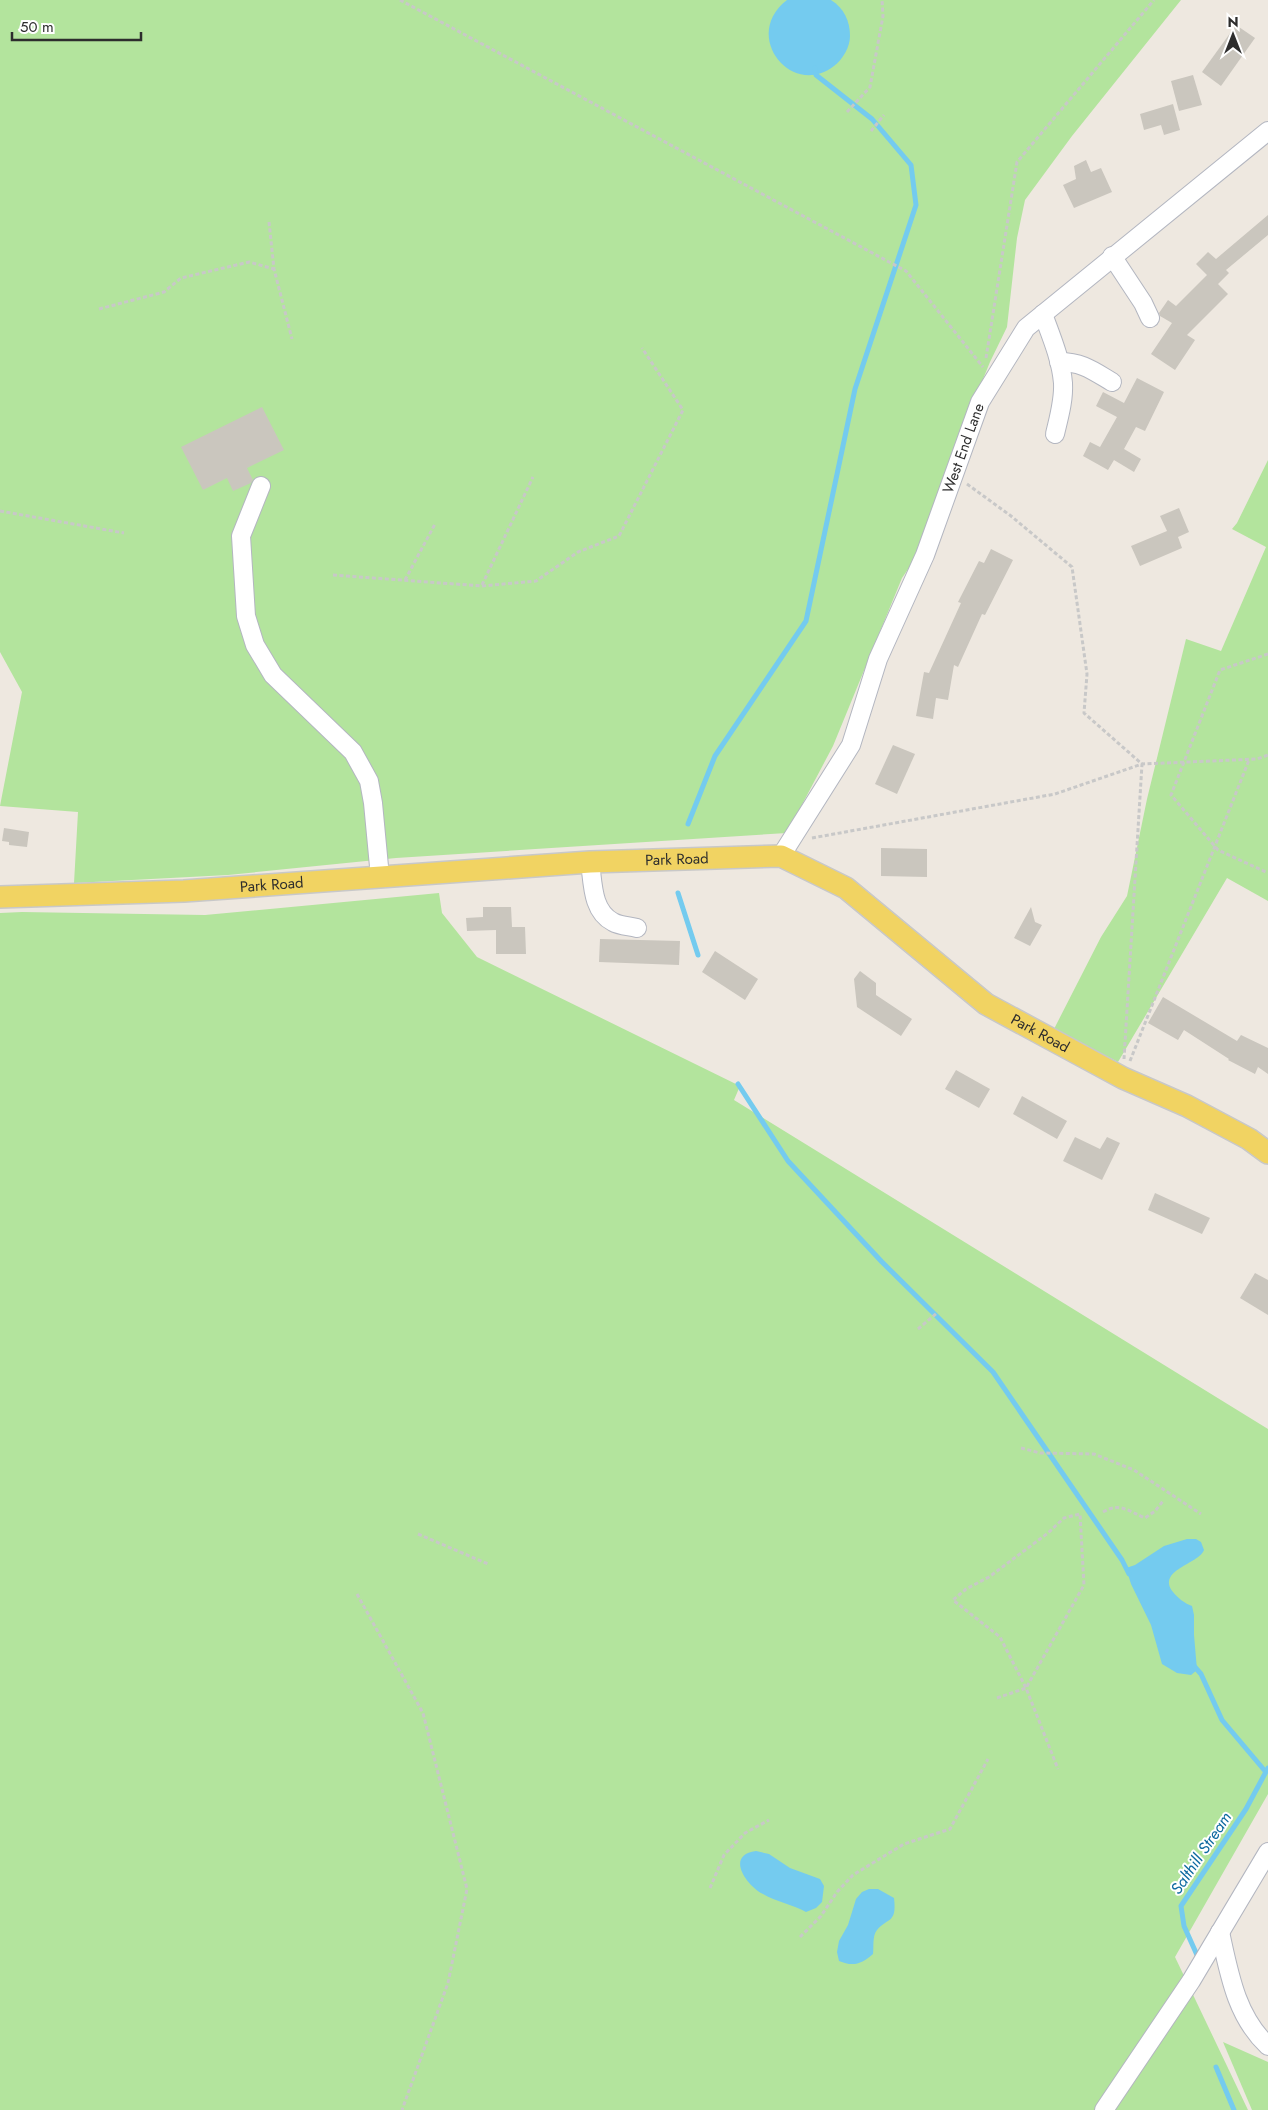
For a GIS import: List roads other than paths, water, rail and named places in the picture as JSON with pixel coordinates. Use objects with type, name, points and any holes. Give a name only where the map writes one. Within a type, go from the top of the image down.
[{"type":"main road","name":"Park Road","points":[[0,896],[184,890],[785,849],[846,888],[986,1004],[1123,1078],[1187,1106],[1250,1139],[1268,1153]]},
{"type":"street","name":"West End Lane","points":[[785,849],[851,745],[878,659],[926,555],[980,402],[1026,328],[1112,256],[1268,131]]},
{"type":"street","points":[[1112,256],[1143,303],[1150,318]]},
{"type":"street","points":[[1043,314],[1059,362],[1063,382],[1062,403],[1055,434]]},
{"type":"street","points":[[1059,362],[1075,362],[1087,366],[1112,382]]},
{"type":"street","points":[[261,486],[241,536],[246,616],[255,645],[273,675],[353,752],[369,781],[380,877]]},
{"type":"street","points":[[590,862],[594,896],[602,914],[615,923],[637,928]]},
{"type":"street","points":[[1104,2110],[1170,2012],[1268,1852]]},
{"type":"street","points":[[1220,1932],[1240,2009],[1255,2034],[1268,2046]]},
{"type":"water","points":[[787,0],[831,0],[843,11],[849,25],[850,40],[843,56],[834,66],[818,74],[802,75],[788,69],[777,59],[770,45],[769,30],[774,14]]},
{"type":"water","points":[[1187,1539],[1196,1539],[1201,1542],[1204,1550],[1201,1555],[1174,1573],[1170,1578],[1169,1584],[1177,1596],[1192,1606],[1197,1670],[1191,1675],[1177,1673],[1162,1664],[1151,1625],[1131,1584],[1126,1568],[1135,1565],[1164,1546]]},
{"type":"water","points":[[756,1851],[769,1854],[790,1868],[820,1879],[824,1886],[822,1902],[816,1908],[806,1912],[768,1897],[757,1890],[741,1871],[740,1864],[742,1858]]},
{"type":"water","points":[[869,1889],[878,1889],[894,1898],[893,1916],[875,1932],[873,1954],[861,1962],[853,1964],[844,1963],[839,1961],[837,1952],[839,1941],[848,1925],[856,1899],[862,1892]]},
{"type":"waterway","points":[[688,824],[715,756],[806,621],[855,389],[916,205],[911,165],[872,119],[816,75],[815,68]]},
{"type":"waterway","points":[[678,893],[698,955]]},
{"type":"waterway","points":[[738,1084],[788,1161],[882,1262],[993,1372],[1122,1560],[1129,1574]]},
{"type":"waterway","points":[[1194,1666],[1201,1674],[1222,1720],[1265,1771]]},
{"type":"waterway","name":"Salthill Stream","points":[[1197,1955],[1184,1926],[1181,1906],[1246,1809],[1268,1768]]},
{"type":"waterway","name":"Salthill Stream","points":[[1216,2067],[1234,2110]]}]
